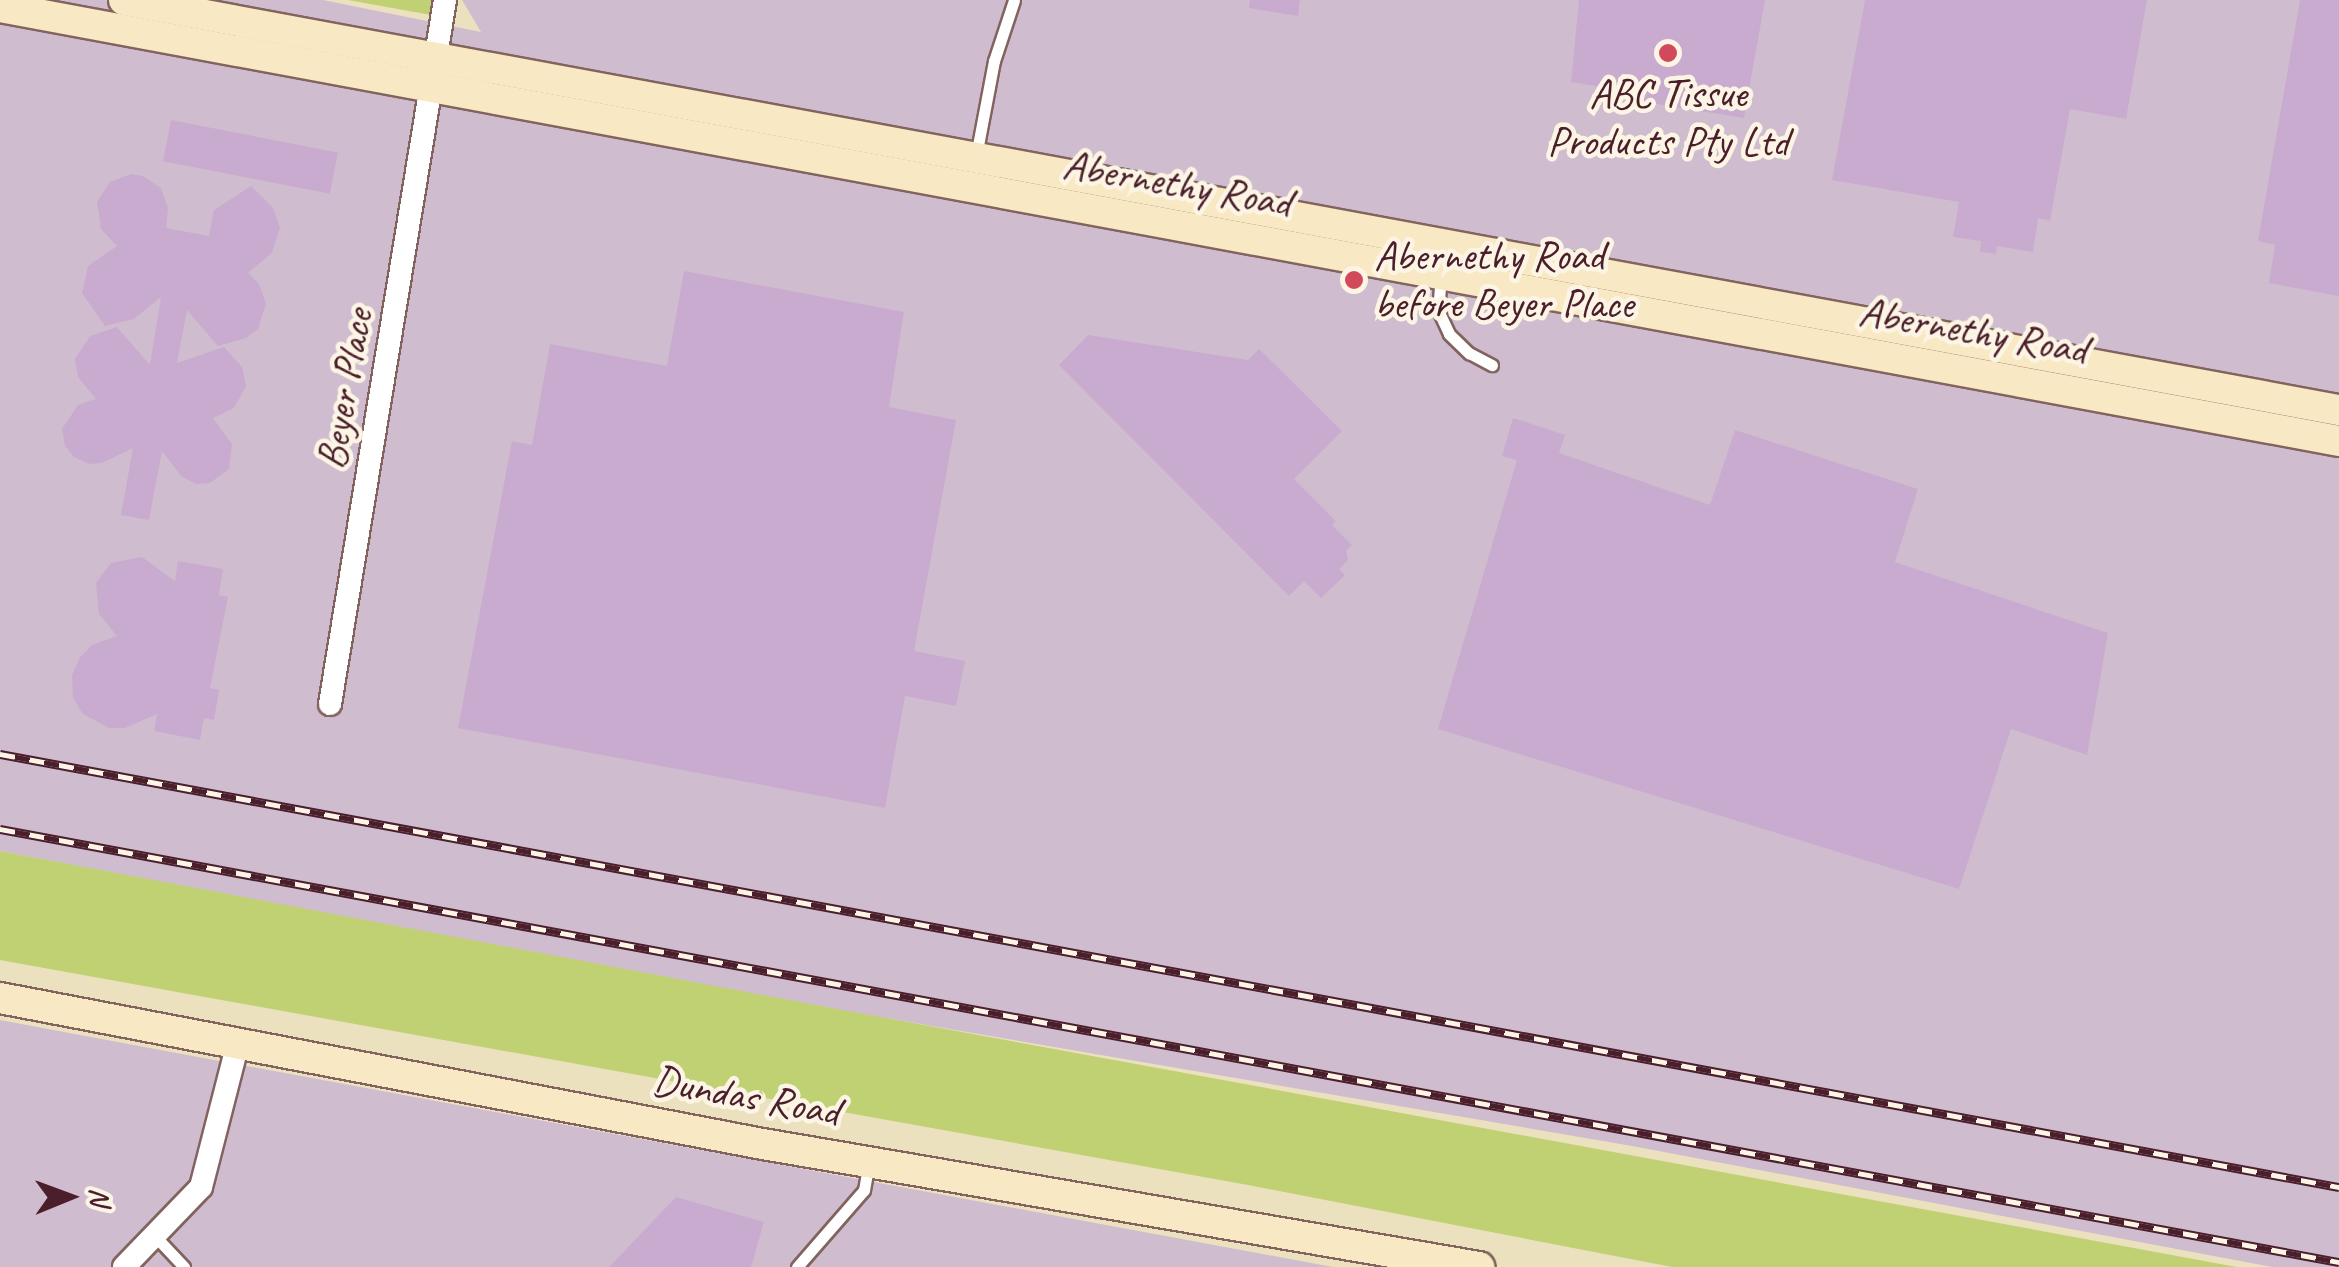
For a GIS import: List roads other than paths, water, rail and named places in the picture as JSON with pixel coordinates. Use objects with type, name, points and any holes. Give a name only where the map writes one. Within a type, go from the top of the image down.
[{"type":"main road","name":"Abernethy Road","points":[[124,0],[434,73],[970,190],[2339,441]]},
{"type":"main road","name":"Abernethy Road","points":[[0,7],[976,158],[2339,410]]},
{"type":"main road","points":[[1497,286],[1505,254]]},
{"type":"main road","points":[[2156,407],[2162,376]]},
{"type":"main road","name":"Dundas Road","points":[[0,998],[1402,1260],[1478,1267]]},
{"type":"street","name":"Beyer Place","points":[[330,704],[445,0]]},
{"type":"street","points":[[124,1267],[200,1188],[238,1043]]},
{"type":"lane","points":[[970,190],[994,61],[1014,0]]},
{"type":"lane","points":[[1441,276],[1438,310],[1449,334],[1469,353],[1492,364]]},
{"type":"lane","points":[[797,1267],[864,1190],[869,1162]]},
{"type":"lane","points":[[154,1235],[184,1267]]},
{"type":"railway","points":[[0,754],[2339,1187]]},
{"type":"railway","points":[[0,829],[2339,1262]]},
{"type":"place","name":"ABC Tissue Products Pty Ltd","points":[[1668,53]]},
{"type":"place","name":"Abernethy Road before Beyer Place","points":[[1354,280]]}]
